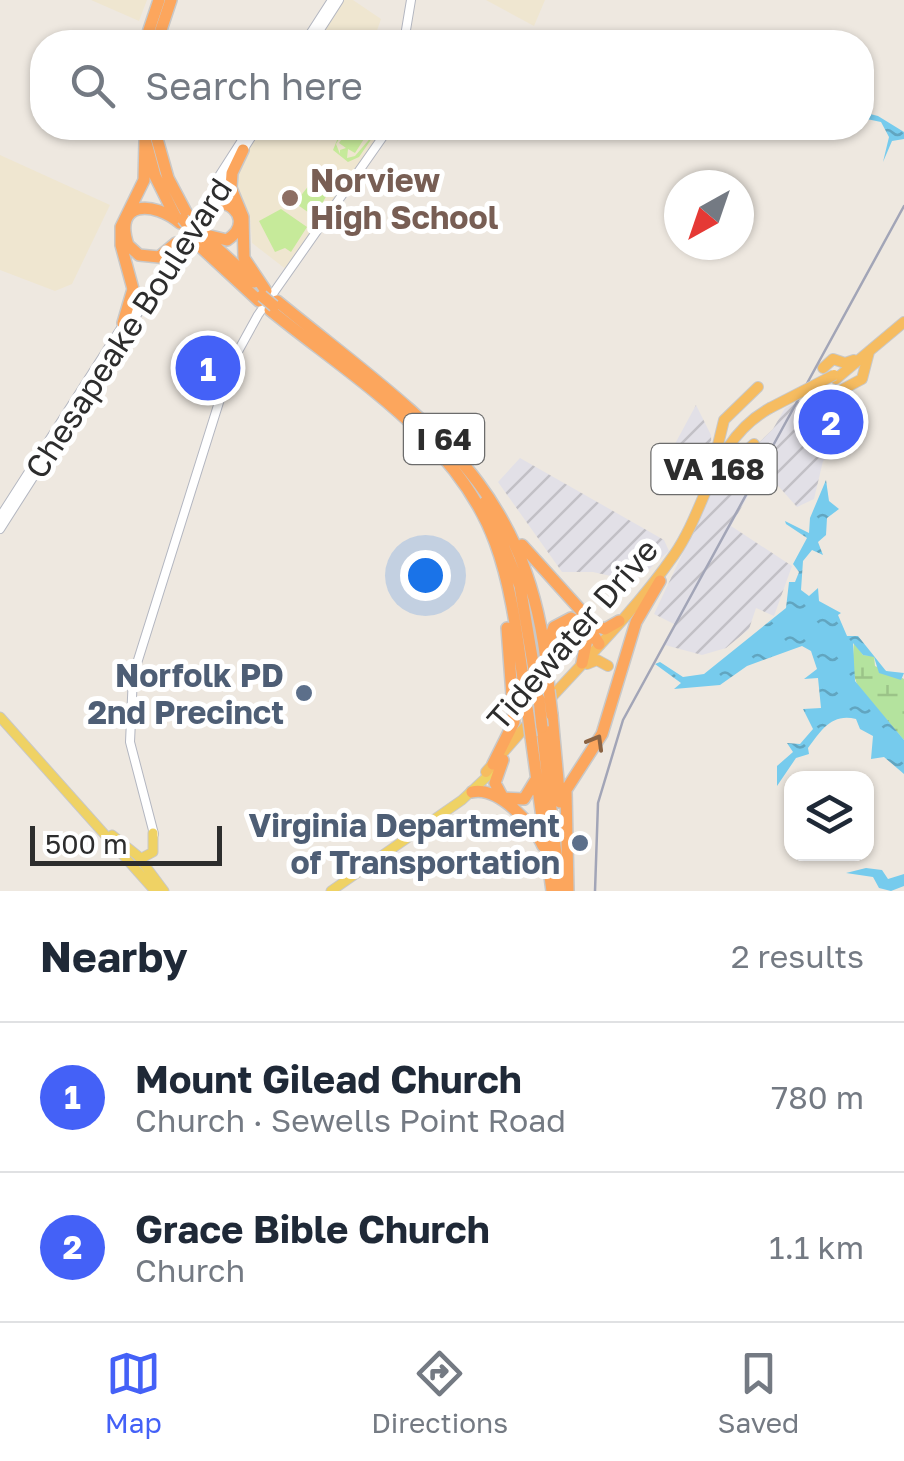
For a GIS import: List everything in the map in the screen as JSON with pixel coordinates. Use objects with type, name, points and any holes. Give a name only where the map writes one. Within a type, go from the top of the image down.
[{"type":"highway","points":[[155,30],[165,0]]},
{"type":"highway","points":[[123,323],[134,289],[121,246],[120,227],[144,180],[146,140]]},
{"type":"highway","points":[[151,140],[197,235],[263,295]]},
{"type":"highway","points":[[243,150],[230,188],[244,217],[244,258],[263,295]]},
{"type":"highway","points":[[176,243],[159,257],[143,257],[130,248],[124,229],[133,213],[148,206],[187,218],[223,202],[236,210],[240,220],[238,231],[227,240],[197,235]]},
{"type":"highway","name":"I 64","points":[[263,295],[441,453],[479,507],[502,564],[559,890]]},
{"type":"highway","points":[[274,306],[454,458],[494,518],[529,597],[529,624],[544,694],[542,726],[559,890]]},
{"type":"highway","name":"I 64","points":[[274,306],[435,430],[488,492],[513,536],[529,597],[538,608],[546,655],[544,694],[552,716],[559,890]]},
{"type":"highway","name":"Tidewater Drive","points":[[831,374],[869,351],[904,322]]},
{"type":"highway","points":[[832,395],[860,380],[869,351]]},
{"type":"highway","name":"Tidewater Drive","points":[[600,646],[676,551],[732,439],[771,410],[869,351]]},
{"type":"highway","points":[[831,374],[840,367],[838,360],[856,360]]},
{"type":"highway","points":[[831,374],[854,371],[860,374],[860,380]]},
{"type":"highway","points":[[710,482],[722,425],[755,389]]},
{"type":"highway","points":[[710,482],[754,444],[741,444],[746,427],[732,427],[728,421],[732,412]]},
{"type":"highway","name":"Tidewater Drive","points":[[492,768],[660,581],[684,547],[710,482]]},
{"type":"highway","points":[[488,492],[549,580],[587,620],[600,646]]},
{"type":"highway","points":[[494,797],[492,768],[510,738],[514,717],[502,564]]},
{"type":"highway","points":[[559,890],[565,796],[572,777],[598,742],[640,614],[660,581]]},
{"type":"highway","points":[[546,655],[550,634],[561,620],[587,620],[603,629],[618,620]]},
{"type":"highway","points":[[584,664],[590,638],[587,620]]},
{"type":"highway","points":[[584,664],[597,660],[608,666]]},
{"type":"highway","points":[[492,768],[500,795],[510,801],[528,796],[536,772]]},
{"type":"highway","points":[[472,792],[482,790],[494,797],[538,834],[559,890]]},
{"type":"main road","points":[[316,30],[335,0]]},
{"type":"main road","points":[[406,30],[411,0]]},
{"type":"main road","name":"Chesapeake Boulevard","points":[[0,517],[246,140]]},
{"type":"main road","name":"Chesapeake Boulevard","points":[[0,529],[187,218],[248,140]]},
{"type":"main road","points":[[154,876],[156,845],[130,742],[133,676],[231,364],[258,315],[382,140]]},
{"type":"main road","points":[[0,717],[106,832],[154,876],[164,891]]},
{"type":"main road","name":"Tidewater Drive","points":[[328,891],[472,792],[492,768]]},
{"type":"main road","name":"Tidewater Drive","points":[[328,891],[492,768]]},
{"type":"main road","points":[[141,864],[153,852],[153,833]]},
{"type":"main road","points":[[141,864],[153,858],[156,845]]},
{"type":"main road","points":[[141,864],[155,891]]},
{"type":"shaded area","points":[[91,0],[147,0],[139,21]]},
{"type":"shaded area","points":[[344,0],[353,0],[381,19],[377,30],[324,30]]},
{"type":"shaded area","points":[[486,0],[545,0],[534,26]]},
{"type":"shaded area","name":"Norview High School","points":[[253,140],[379,140],[287,270],[252,243],[250,215],[236,187],[242,157]]},
{"type":"shaded area","points":[[0,155],[110,205],[72,284],[55,291],[0,270]]},
{"type":"shaded area","points":[[817,393],[830,398],[859,432],[823,461],[814,499],[797,507],[763,469],[731,526],[792,566],[774,616],[756,608],[749,629],[726,648],[702,655],[665,645],[676,625],[654,614],[715,485],[773,429],[785,408]]},
{"type":"shaded area","points":[[696,405],[711,435],[712,460],[697,495],[657,477]]},
{"type":"shaded area","points":[[520,458],[664,540],[669,551],[646,572],[624,579],[593,572],[562,572],[498,482]]},
{"type":"green space","points":[[337,140],[340,154],[346,148],[339,143],[341,140],[363,140],[355,153],[348,149],[347,158],[355,156],[371,140],[359,157],[348,162],[333,150]]},
{"type":"green space","points":[[325,165],[338,174],[315,217],[295,203]]},
{"type":"green space","points":[[281,209],[307,227],[291,252],[285,248],[275,252],[259,221]]},
{"type":"green space","points":[[854,642],[863,655],[874,656],[875,666],[904,679],[904,740],[858,687],[852,670]]},
{"type":"water","points":[[874,115],[904,132],[904,139],[892,141],[883,162],[889,137],[881,122],[874,121]]},
{"type":"water","points":[[826,480],[829,501],[839,509],[827,518],[826,535],[818,542],[823,555],[812,550],[803,561],[801,590],[809,596],[818,588],[819,601],[841,613],[838,615],[847,636],[858,636],[886,671],[904,673],[901,680],[879,673],[874,657],[863,655],[853,643],[855,681],[904,740],[904,774],[884,757],[871,759],[873,736],[860,729],[856,719],[847,718],[833,721],[822,730],[808,748],[809,754],[796,758],[777,786],[777,766],[793,752],[787,743],[800,744],[813,729],[803,709],[821,708],[818,678],[804,679],[817,669],[811,651],[802,646],[747,666],[720,685],[674,689],[681,683],[655,664],[660,662],[683,677],[704,674],[786,608],[789,582],[795,582],[799,572],[793,564],[807,538],[785,521],[809,533],[810,518]]},
{"type":"water","points":[[866,868],[882,870],[888,879],[904,874],[904,886],[891,891],[879,888],[873,877],[846,873]]},
{"type":"railway","points":[[595,891],[598,803],[623,720],[904,206]]},
{"type":"place","name":"Norview High School","points":[[290,198]]},
{"type":"place","name":"Mount Gilead Church","points":[[208,368]]},
{"type":"place","name":"Grace Bible Church","points":[[831,422]]},
{"type":"place","name":"Norfolk PD 2nd Precinct","points":[[304,693]]},
{"type":"place","name":"Virginia Department of Transportation","points":[[580,843]]}]
